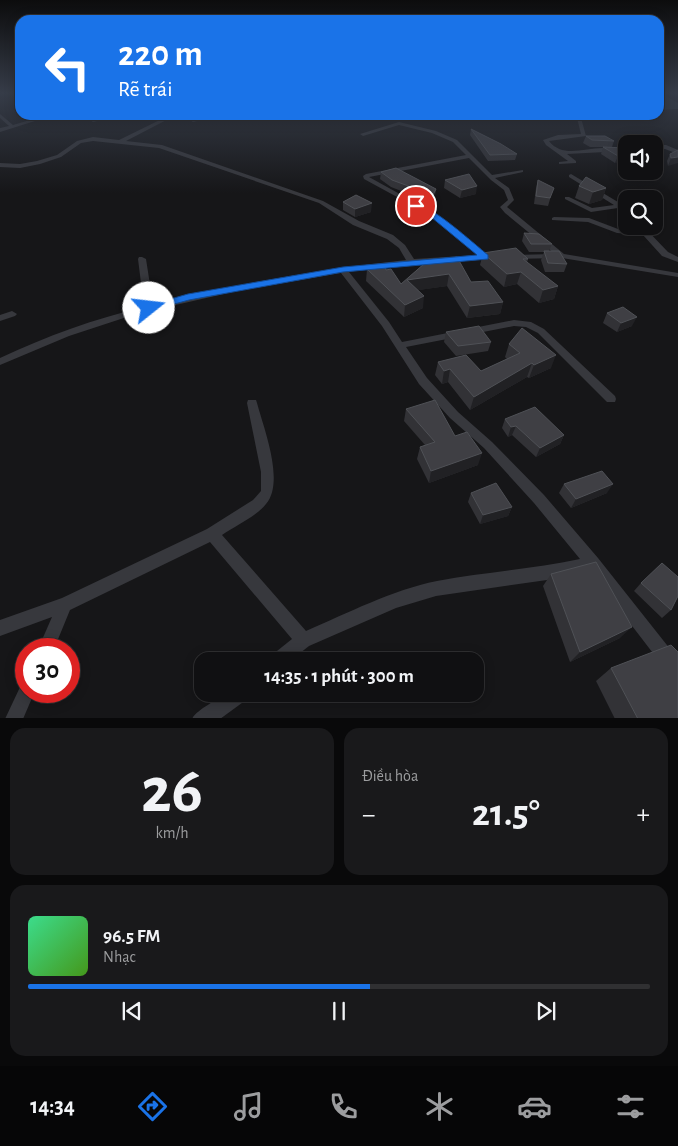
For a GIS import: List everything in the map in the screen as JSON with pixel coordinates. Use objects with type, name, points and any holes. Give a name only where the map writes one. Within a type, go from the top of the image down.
[{"type":"street","points":[[0,130],[18,126]]},
{"type":"street","points":[[120,141],[152,126]]},
{"type":"street","points":[[363,134],[391,126]]},
{"type":"street","points":[[409,126],[434,132],[455,141],[490,177],[507,189],[511,200],[503,207],[507,212],[562,256]]},
{"type":"street","points":[[561,163],[574,162],[548,144],[546,140],[584,136],[582,126]]},
{"type":"street","points":[[0,165],[20,166],[38,162],[58,156],[85,140],[99,139],[160,146],[262,183],[306,196],[356,223],[390,238],[402,247],[412,263]]},
{"type":"street","points":[[663,147],[678,152]]},
{"type":"street","points":[[561,153],[605,150],[618,153]]},
{"type":"street","points":[[470,156],[366,176],[367,179],[434,215],[485,257]]},
{"type":"street","points":[[490,177],[521,172]]},
{"type":"street","points":[[571,176],[618,204]]},
{"type":"street","points":[[567,198],[591,210],[618,206]]},
{"type":"street","points":[[554,219],[589,220],[618,231]]},
{"type":"street","points":[[646,235],[665,254],[678,260]]},
{"type":"street","points":[[0,362],[23,350],[93,324],[188,297],[343,270],[485,257],[562,256],[678,275]]},
{"type":"street","points":[[142,259],[149,308]]},
{"type":"street","points":[[343,270],[386,324],[423,381],[454,415],[488,445],[539,499],[670,652],[678,672]]},
{"type":"street","points":[[0,318],[12,314]]},
{"type":"street","points":[[401,345],[514,323],[528,324],[541,331],[611,399]]},
{"type":"street","points":[[0,628],[65,605],[212,534],[258,504],[264,498],[268,489],[267,472],[252,403]]},
{"type":"street","points":[[212,534],[302,640]]},
{"type":"street","points":[[288,652],[302,640],[396,601],[436,589],[547,573],[593,563]]},
{"type":"street","points":[[51,638],[65,605]]},
{"type":"street","points":[[201,718],[229,702]]},
{"type":"street","points":[[14,718],[21,703]]},
{"type":"building","points":[[471,129],[501,144],[517,154],[490,155]]},
{"type":"building","points":[[586,136],[605,136],[614,141],[592,140]]},
{"type":"building","points":[[603,147],[618,148],[618,156]]},
{"type":"building","points":[[678,150],[678,157],[671,158],[670,154]]},
{"type":"building","points":[[396,168],[436,189],[433,195],[392,180],[381,172]]},
{"type":"building","points":[[469,174],[477,186],[462,190],[445,180]]},
{"type":"building","points":[[586,177],[606,188],[593,192],[579,186]]},
{"type":"building","points":[[538,180],[554,188],[550,198],[536,196]]},
{"type":"building","points":[[356,195],[372,203],[355,209],[343,202]]},
{"type":"building","points":[[524,233],[539,234],[552,244],[531,244]]},
{"type":"building","points":[[516,248],[528,259],[523,259],[558,286],[543,290],[521,272],[507,274],[483,253]]},
{"type":"building","points":[[544,251],[559,251],[567,264],[548,263]]},
{"type":"building","points":[[457,257],[471,282],[488,281],[503,302],[470,306],[449,274],[407,280],[424,296],[405,305],[367,269],[385,266],[386,270],[391,269],[401,284],[425,263]]},
{"type":"building","points":[[623,307],[637,317],[621,323],[607,313]]},
{"type":"building","points":[[479,326],[491,342],[458,346],[446,332]]},
{"type":"building","points":[[522,328],[556,355],[534,365],[532,363],[474,397],[450,369],[444,371],[438,362],[466,355],[481,371],[520,353],[509,344]]},
{"type":"building","points":[[435,400],[455,436],[467,432],[482,453],[431,471],[420,447],[435,442],[406,409]]},
{"type":"building","points":[[535,407],[564,435],[540,448],[516,426],[511,427],[505,419]]},
{"type":"building","points":[[602,471],[613,484],[576,499],[564,484]]},
{"type":"building","points":[[496,483],[512,507],[483,515],[471,493]]},
{"type":"building","points":[[596,562],[632,627],[580,652],[551,574]]},
{"type":"building","points":[[662,563],[678,577],[678,596],[671,610],[641,583]]},
{"type":"building","points":[[671,645],[678,652],[678,718],[637,718],[611,668]]},
{"type":"route","points":[[149,308],[188,297],[343,270],[485,257],[434,215],[416,206]]}]
